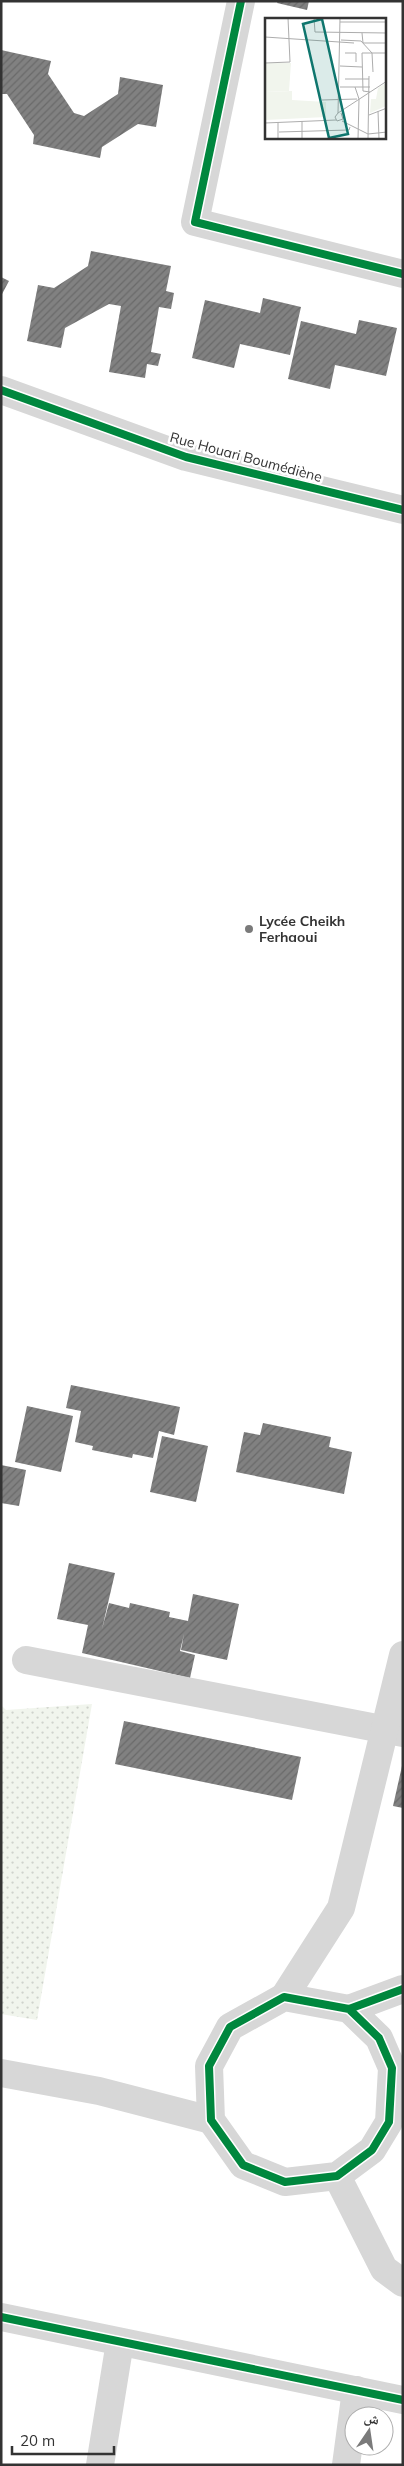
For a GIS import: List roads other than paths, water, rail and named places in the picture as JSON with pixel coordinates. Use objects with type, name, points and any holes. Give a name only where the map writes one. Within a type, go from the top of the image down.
[{"type":"street","points":[[241,1],[196,222],[403,274]]},
{"type":"street","name":"Rue Houari Boumédiène","points":[[1,390],[186,457],[403,510]]},
{"type":"street","points":[[348,2009],[379,2038],[392,2068],[389,2122],[372,2150],[337,2176],[285,2182],[243,2164],[211,2120],[210,2066],[230,2027],[284,1997],[341,1908],[394,1731],[403,1655]]},
{"type":"street","points":[[26,1660],[394,1731]]},
{"type":"street","points":[[284,1997],[348,2009],[403,1989]]},
{"type":"street","points":[[1,2073],[99,2090],[211,2120]]},
{"type":"street","points":[[337,2176],[384,2269],[403,2283]]},
{"type":"street","points":[[1,2317],[403,2400]]},
{"type":"street","points":[[100,2465],[120,2342]]},
{"type":"street","points":[[346,2465],[356,2390]]},
{"type":"place","name":"Lycée Cheikh Ferhaoui","points":[[249,929]]}]
